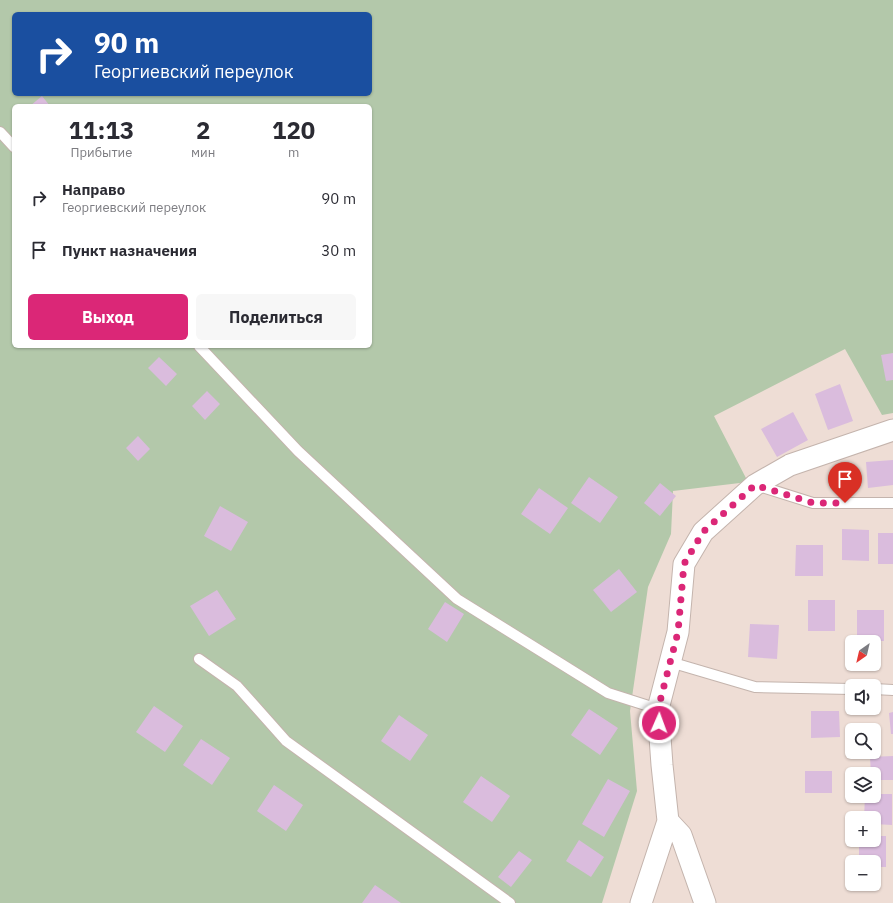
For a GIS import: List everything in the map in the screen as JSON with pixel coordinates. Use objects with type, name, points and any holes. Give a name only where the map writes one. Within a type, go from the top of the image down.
[{"type":"street","points":[[641,903],[668,821],[658,709],[678,632],[684,564],[703,532],[755,485],[790,466],[893,430]]},
{"type":"street","points":[[668,821],[681,835],[705,903]]},
{"type":"lane","points":[[0,132],[12,145]]},
{"type":"lane","points":[[201,348],[298,451],[457,599],[608,693],[658,709]]},
{"type":"lane","points":[[755,485],[813,503],[893,504]]},
{"type":"lane","points":[[199,658],[237,686],[286,741],[510,903]]},
{"type":"lane","points":[[670,662],[755,687],[845,689]]},
{"type":"lane","points":[[881,690],[893,690]]},
{"type":"green space","points":[[0,0],[893,0],[893,413],[882,415],[845,349],[714,416],[748,482],[673,491],[671,534],[648,587],[630,711],[637,791],[602,903],[0,903]]},
{"type":"building","points":[[42,96],[48,104],[32,104]]},
{"type":"building","points":[[893,353],[893,380],[886,381],[881,355]]},
{"type":"building","points":[[159,357],[177,374],[166,386],[148,368]]},
{"type":"building","points":[[840,384],[853,421],[828,430],[815,394]]},
{"type":"building","points":[[207,391],[220,404],[205,420],[192,406]]},
{"type":"building","points":[[793,412],[808,440],[777,457],[761,429]]},
{"type":"building","points":[[138,436],[150,449],[138,461],[126,448]]},
{"type":"building","points":[[893,460],[893,485],[868,488],[866,462]]},
{"type":"building","points":[[589,477],[618,497],[600,523],[571,503]]},
{"type":"building","points":[[660,483],[676,496],[660,516],[644,503]]},
{"type":"building","points":[[539,488],[568,508],[550,534],[521,514]]},
{"type":"building","points":[[220,506],[248,522],[231,551],[204,536]]},
{"type":"building","points":[[842,529],[869,530],[869,561],[842,560]]},
{"type":"building","points":[[878,533],[893,533],[893,564],[878,564]]},
{"type":"building","points":[[796,545],[823,545],[823,576],[795,576]]},
{"type":"building","points":[[619,569],[637,592],[611,612],[593,590]]},
{"type":"building","points":[[217,590],[236,619],[209,636],[190,606]]},
{"type":"building","points":[[808,600],[835,600],[835,631],[808,631]]},
{"type":"building","points":[[445,602],[464,614],[447,642],[428,629]]},
{"type":"building","points":[[857,610],[884,610],[884,641],[881,641],[881,635],[857,635]]},
{"type":"building","points":[[750,624],[779,625],[777,659],[748,657]]},
{"type":"building","points":[[154,706],[183,726],[165,752],[136,732]]},
{"type":"building","points":[[589,709],[618,728],[600,755],[571,735]]},
{"type":"building","points":[[811,711],[839,711],[840,737],[811,738]]},
{"type":"building","points":[[893,712],[893,734],[891,734],[889,713]]},
{"type":"building","points":[[399,715],[428,735],[410,761],[381,741]]},
{"type":"building","points":[[201,739],[230,758],[212,785],[183,765]]},
{"type":"building","points":[[893,756],[893,780],[881,780],[881,767],[871,767],[870,759],[881,759],[881,757]]},
{"type":"building","points":[[805,771],[832,771],[832,793],[805,793]]},
{"type":"building","points":[[481,776],[510,796],[492,822],[463,802]]},
{"type":"building","points":[[608,779],[630,791],[604,837],[582,824]]},
{"type":"building","points":[[274,785],[303,805],[286,831],[257,811]]},
{"type":"building","points":[[881,794],[892,794],[892,825],[881,824],[881,811],[864,811],[865,803],[881,803]]},
{"type":"building","points":[[881,836],[886,836],[886,867],[881,867],[881,855],[859,855],[859,847],[881,847]]},
{"type":"building","points":[[579,840],[604,857],[591,877],[566,861]]},
{"type":"building","points":[[519,851],[532,860],[511,887],[498,877]]},
{"type":"building","points":[[375,885],[401,903],[362,903]]},
{"type":"route","points":[[659,723],[658,709],[678,632],[684,564],[703,532],[755,485],[813,503],[845,503]]}]
